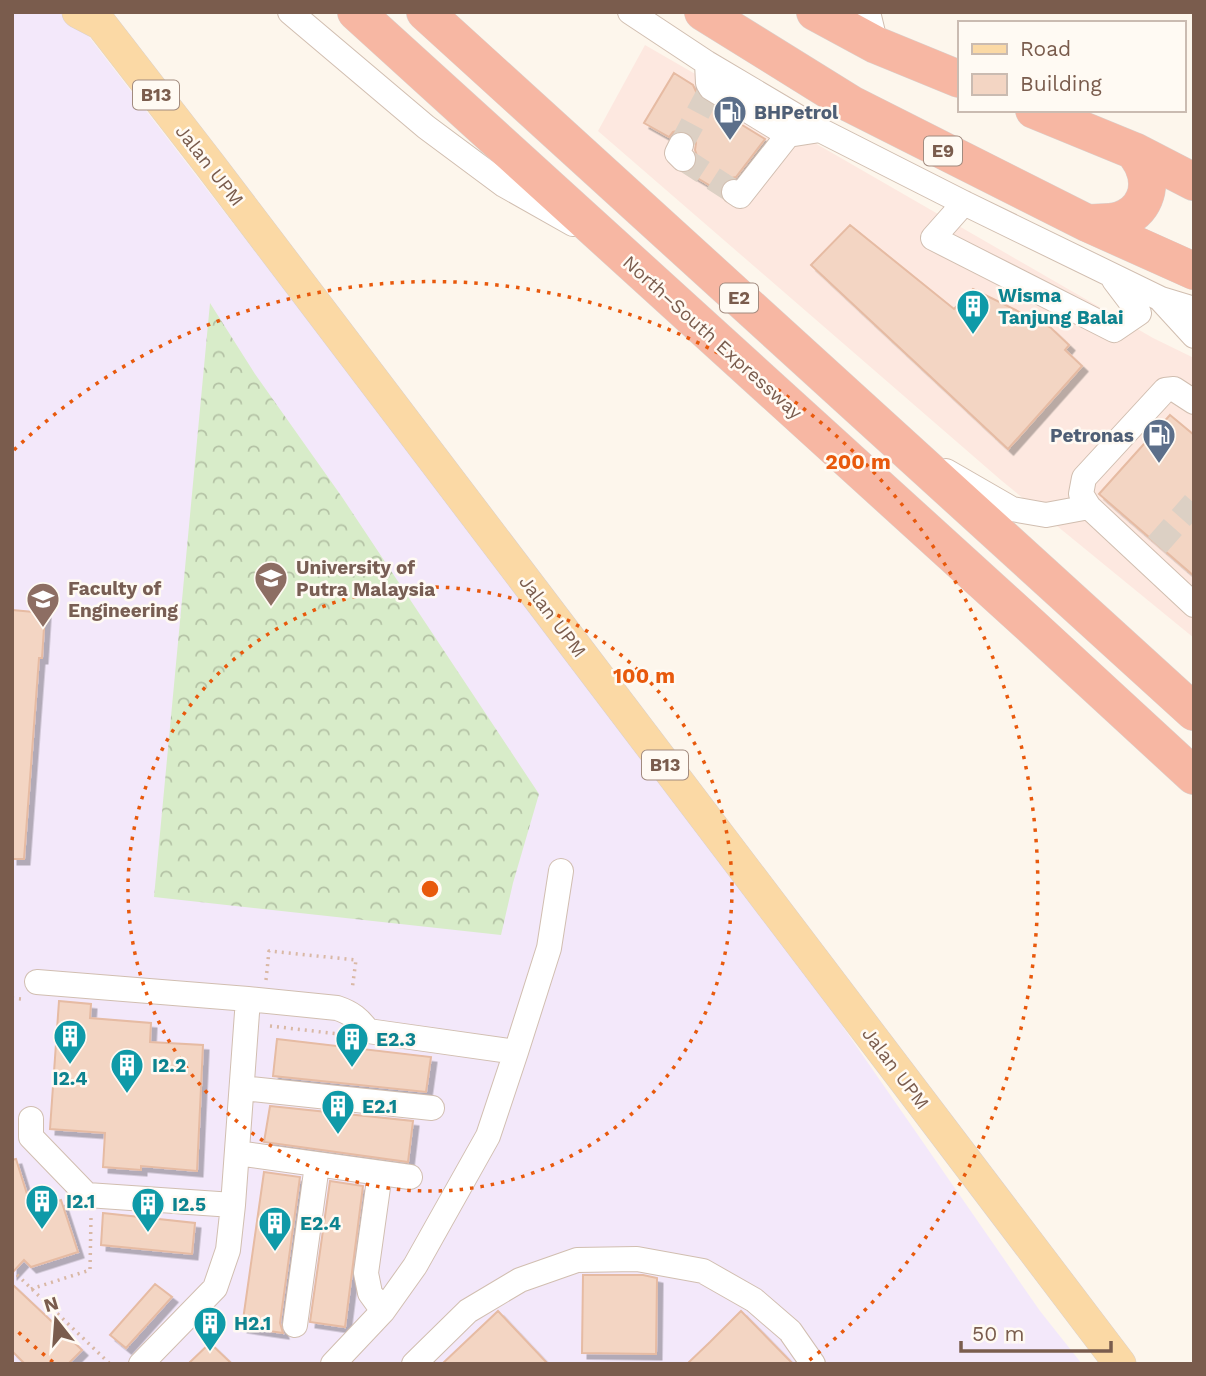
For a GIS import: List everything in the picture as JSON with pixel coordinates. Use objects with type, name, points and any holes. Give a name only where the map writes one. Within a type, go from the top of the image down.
[{"type":"highway","name":"North–South Expressway","points":[[356,12],[1194,776]]},
{"type":"highway","name":"E2","points":[[425,12],[1194,712]]},
{"type":"highway","name":"E9","points":[[703,12],[851,104],[1087,223],[1194,271]]},
{"type":"highway","points":[[815,12],[872,29],[958,78]]},
{"type":"highway","points":[[1039,112],[1135,151],[1194,182]]},
{"type":"highway","points":[[1087,223],[1119,220],[1136,212],[1145,201],[1147,184],[1144,167],[1135,151]]},
{"type":"main road","name":"Jalan UPM","points":[[93,16],[210,165],[1120,1364]]},
{"type":"street","points":[[290,12],[426,127],[504,185],[613,247]]},
{"type":"street","points":[[630,12],[707,63],[820,130],[1161,299],[1194,309]]},
{"type":"street","points":[[707,63],[710,91],[788,135],[820,130]]},
{"type":"street","points":[[734,192],[740,196],[788,135]]},
{"type":"street","points":[[964,203],[933,239],[1114,330],[1139,313],[1111,275]]},
{"type":"street","points":[[1161,299],[1194,336]]},
{"type":"street","points":[[1194,402],[1174,389],[1165,390],[1084,478],[1081,494],[1089,507],[1150,552],[1194,605]]},
{"type":"street","points":[[903,446],[1012,509],[1046,515],[1089,507]]},
{"type":"street","points":[[333,1364],[383,1311],[415,1266],[488,1136],[549,948],[561,871]]},
{"type":"street","points":[[37,982],[337,1008],[360,1019],[368,1031],[516,1052]]},
{"type":"street","points":[[147,1362],[215,1288],[228,1250],[248,999]]},
{"type":"street","points":[[242,1088],[432,1108]]},
{"type":"street","points":[[31,1119],[31,1136],[87,1195],[233,1205]]},
{"type":"street","points":[[237,1153],[410,1177]]},
{"type":"street","points":[[295,1325],[317,1165]]},
{"type":"street","points":[[380,1173],[366,1273],[370,1293],[383,1311]]},
{"type":"street","points":[[414,1364],[468,1311],[520,1280],[577,1260],[637,1259],[703,1271],[754,1300],[790,1331],[813,1364]]},
{"type":"path","points":[[32,1289],[90,1269],[90,1217]]},
{"type":"path","points":[[12,1270],[108,1363]]},
{"type":"shaded area","name":"University of Putra Malaysia","points":[[12,12],[70,12],[422,468],[823,998],[1040,1311],[1082,1364],[12,1364]]},
{"type":"shaded area","points":[[645,45],[1153,338],[1194,358],[1194,638],[1002,481],[598,131]]},
{"type":"green space","points":[[210,303],[255,374],[342,497],[539,794],[501,935],[154,897]]},
{"type":"building","points":[[674,73],[693,85],[703,101],[765,139],[736,177],[727,179],[721,184],[719,191],[689,173],[697,162],[693,136],[681,130],[673,132],[669,137],[644,123]]},
{"type":"building","name":"Wisma Tanjung Balai","points":[[850,225],[954,309],[973,289],[1050,327],[1069,345],[1065,350],[1082,366],[1008,449],[811,265]]},
{"type":"building","name":"Petronas","points":[[1170,415],[1194,435],[1194,576],[1099,494]]},
{"type":"building","points":[[12,610],[45,613],[42,658],[39,658],[24,859],[12,859]]},
{"type":"building","points":[[59,1001],[91,1004],[90,1018],[151,1023],[150,1042],[203,1045],[197,1171],[141,1166],[141,1170],[103,1167],[105,1133],[50,1129]]},
{"type":"building","name":"E2.3","points":[[277,1039],[431,1057],[426,1092],[273,1076]]},
{"type":"building","name":"E2.1","points":[[270,1106],[413,1121],[408,1162],[264,1142]]},
{"type":"building","name":"I2.1","points":[[16,1159],[32,1210],[61,1200],[78,1252],[31,1267],[24,1260],[12,1273],[12,1160]]},
{"type":"building","name":"E2.4","points":[[264,1172],[300,1177],[280,1323],[283,1333],[242,1327]]},
{"type":"building","points":[[330,1181],[363,1186],[345,1327],[310,1322]]},
{"type":"building","name":"I2.5","points":[[103,1213],[195,1223],[192,1254],[101,1245]]},
{"type":"building","points":[[583,1275],[643,1275],[657,1278],[656,1354],[582,1353]]},
{"type":"building","points":[[12,1284],[82,1350],[68,1364],[25,1364],[12,1351]]},
{"type":"building","points":[[155,1284],[172,1297],[126,1348],[110,1335]]},
{"type":"building","points":[[498,1311],[548,1364],[442,1364]]},
{"type":"building","points":[[741,1311],[793,1364],[687,1364],[710,1342]]},
{"type":"building","name":"H2.1","points":[[210,1343],[232,1364],[188,1364]]},
{"type":"tunnel","points":[[681,145],[708,94]]},
{"type":"tunnel","points":[[683,159],[734,192]]},
{"type":"tunnel","points":[[1157,545],[1194,503]]},
{"type":"place","name":"BHPetrol","points":[[730,142]]},
{"type":"place","name":"Wisma Tanjung Balai","points":[[973,336]]},
{"type":"place","name":"Petronas","points":[[1159,465]]},
{"type":"place","name":"University of Putra Malaysia","points":[[271,608]]},
{"type":"place","name":"Faculty of Engineering","points":[[43,629]]},
{"type":"place","name":"I2.4","points":[[70,1066]]},
{"type":"place","name":"E2.3","points":[[352,1069]]},
{"type":"place","name":"I2.2","points":[[127,1095]]},
{"type":"place","name":"E2.1","points":[[338,1136]]},
{"type":"place","name":"I2.1","points":[[42,1231]]},
{"type":"place","name":"I2.5","points":[[148,1234]]},
{"type":"place","name":"E2.4","points":[[275,1253]]},
{"type":"place","name":"H2.1","points":[[210,1353]]}]
